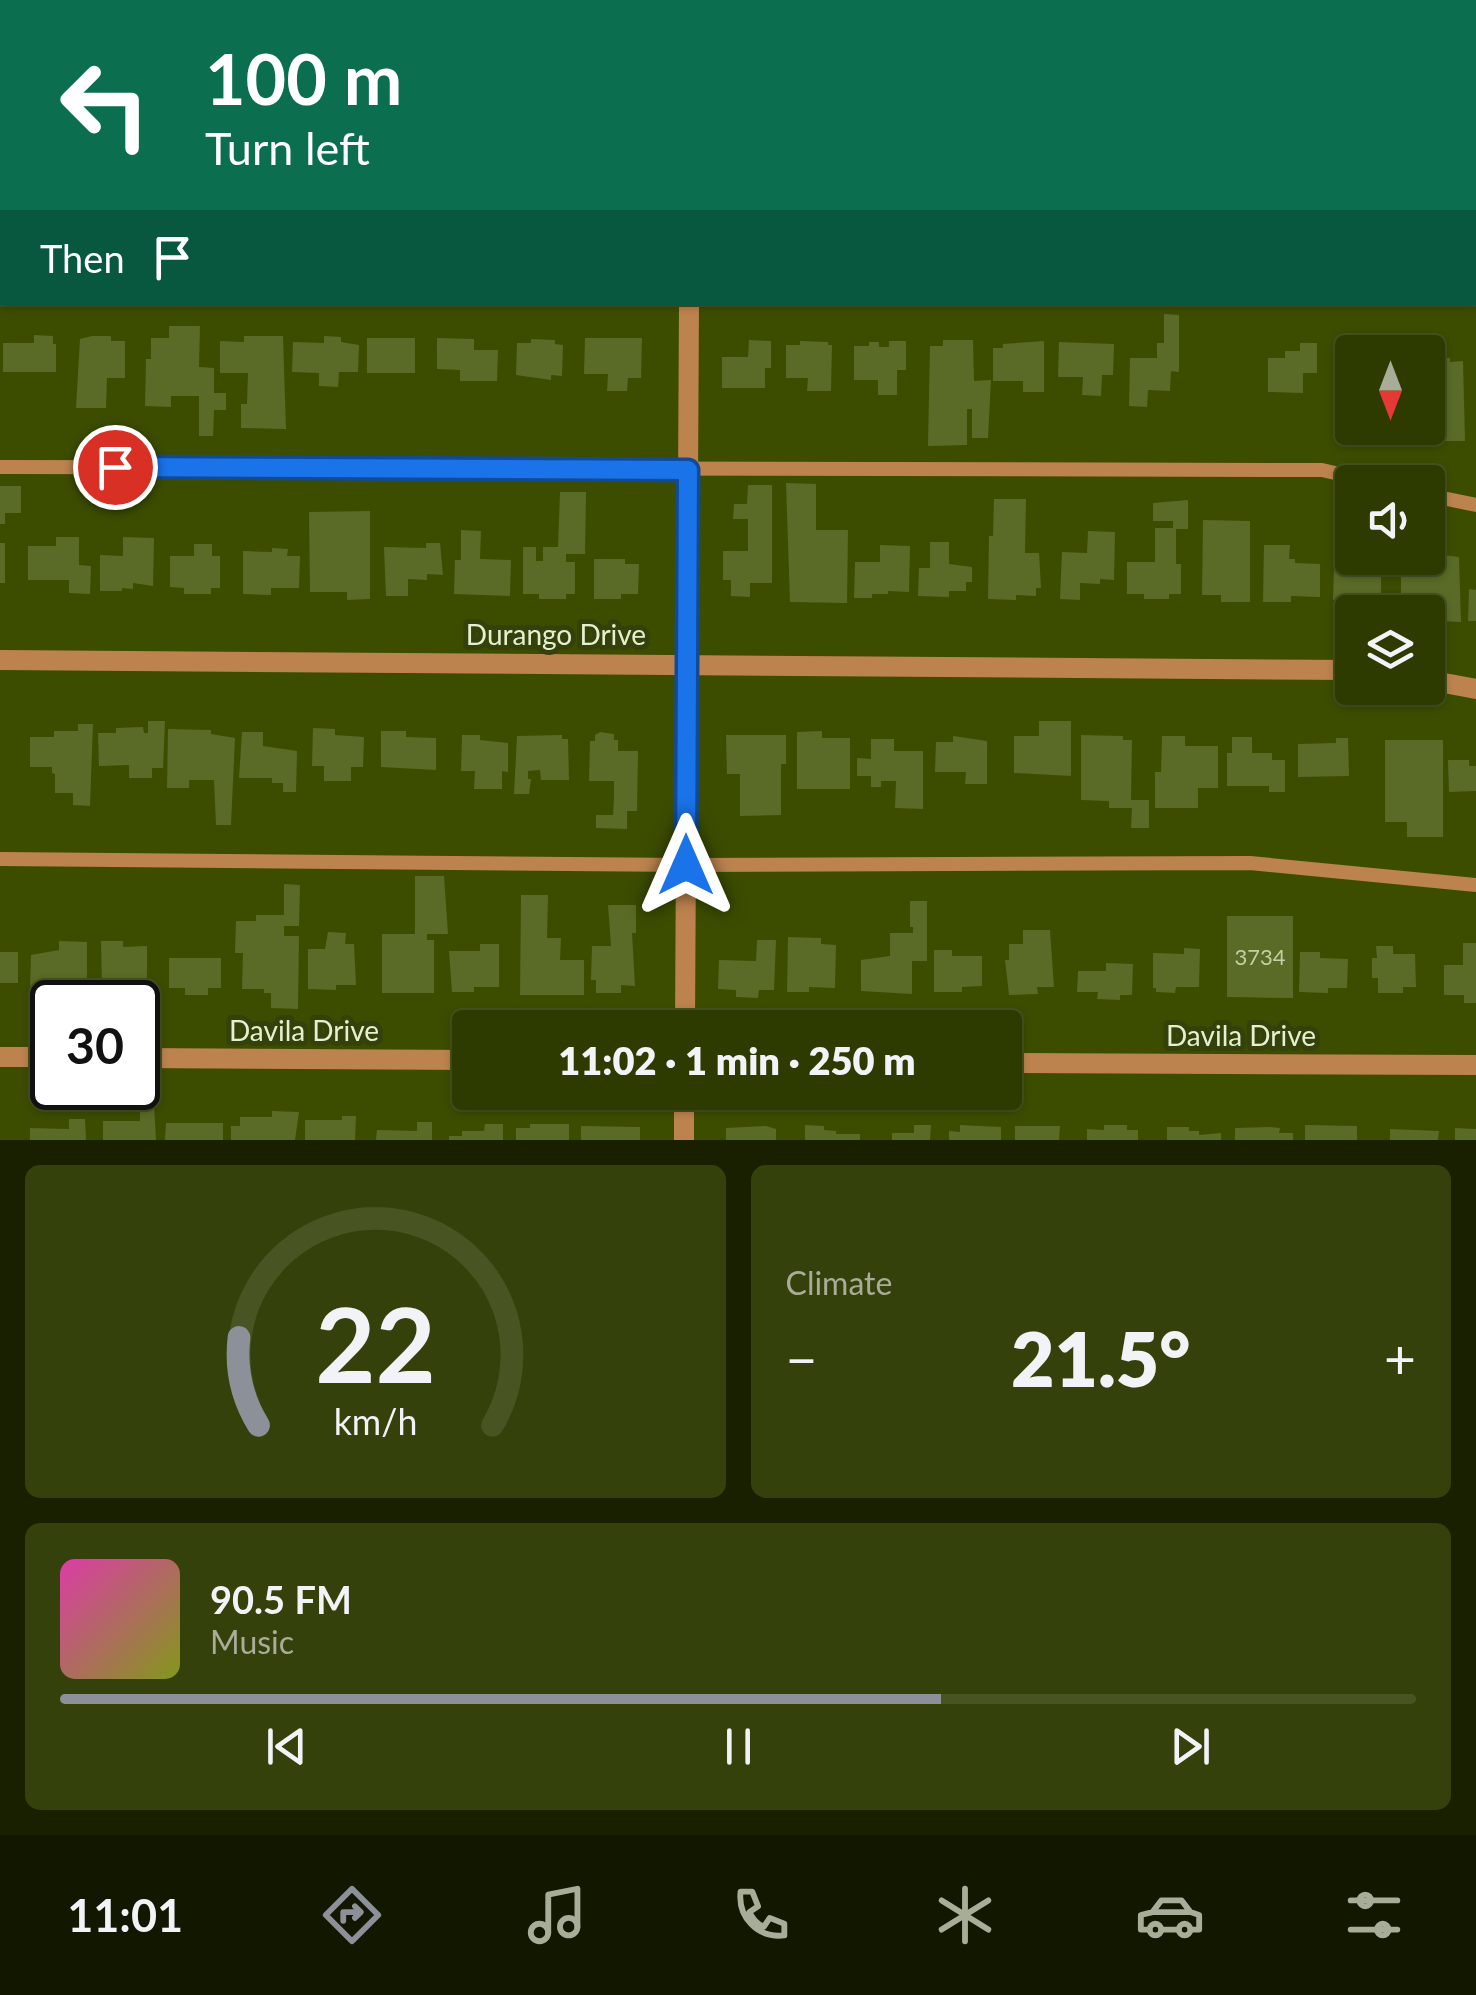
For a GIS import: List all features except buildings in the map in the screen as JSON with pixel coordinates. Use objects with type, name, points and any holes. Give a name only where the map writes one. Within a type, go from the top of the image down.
[{"type":"street","points":[[685,1010],[689,305]]},
{"type":"street","name":"Durango Drive","points":[[0,660],[1335,670]]},
{"type":"street","points":[[1445,683],[1476,689]]},
{"type":"street","points":[[0,1057],[30,1057]]},
{"type":"street","name":"Davila Drive","points":[[160,1058],[452,1060]]},
{"type":"street","name":"Davila Drive","points":[[1022,1063],[1476,1065]]},
{"type":"street","points":[[684,1110],[684,1140]]},
{"type":"lane","points":[[0,466],[1335,473]]},
{"type":"lane","points":[[1445,499],[1476,505]]},
{"type":"lane","points":[[0,859],[686,865],[1250,863],[1476,885]]},
{"type":"route","points":[[115,467],[688,470],[686,865]]}]
